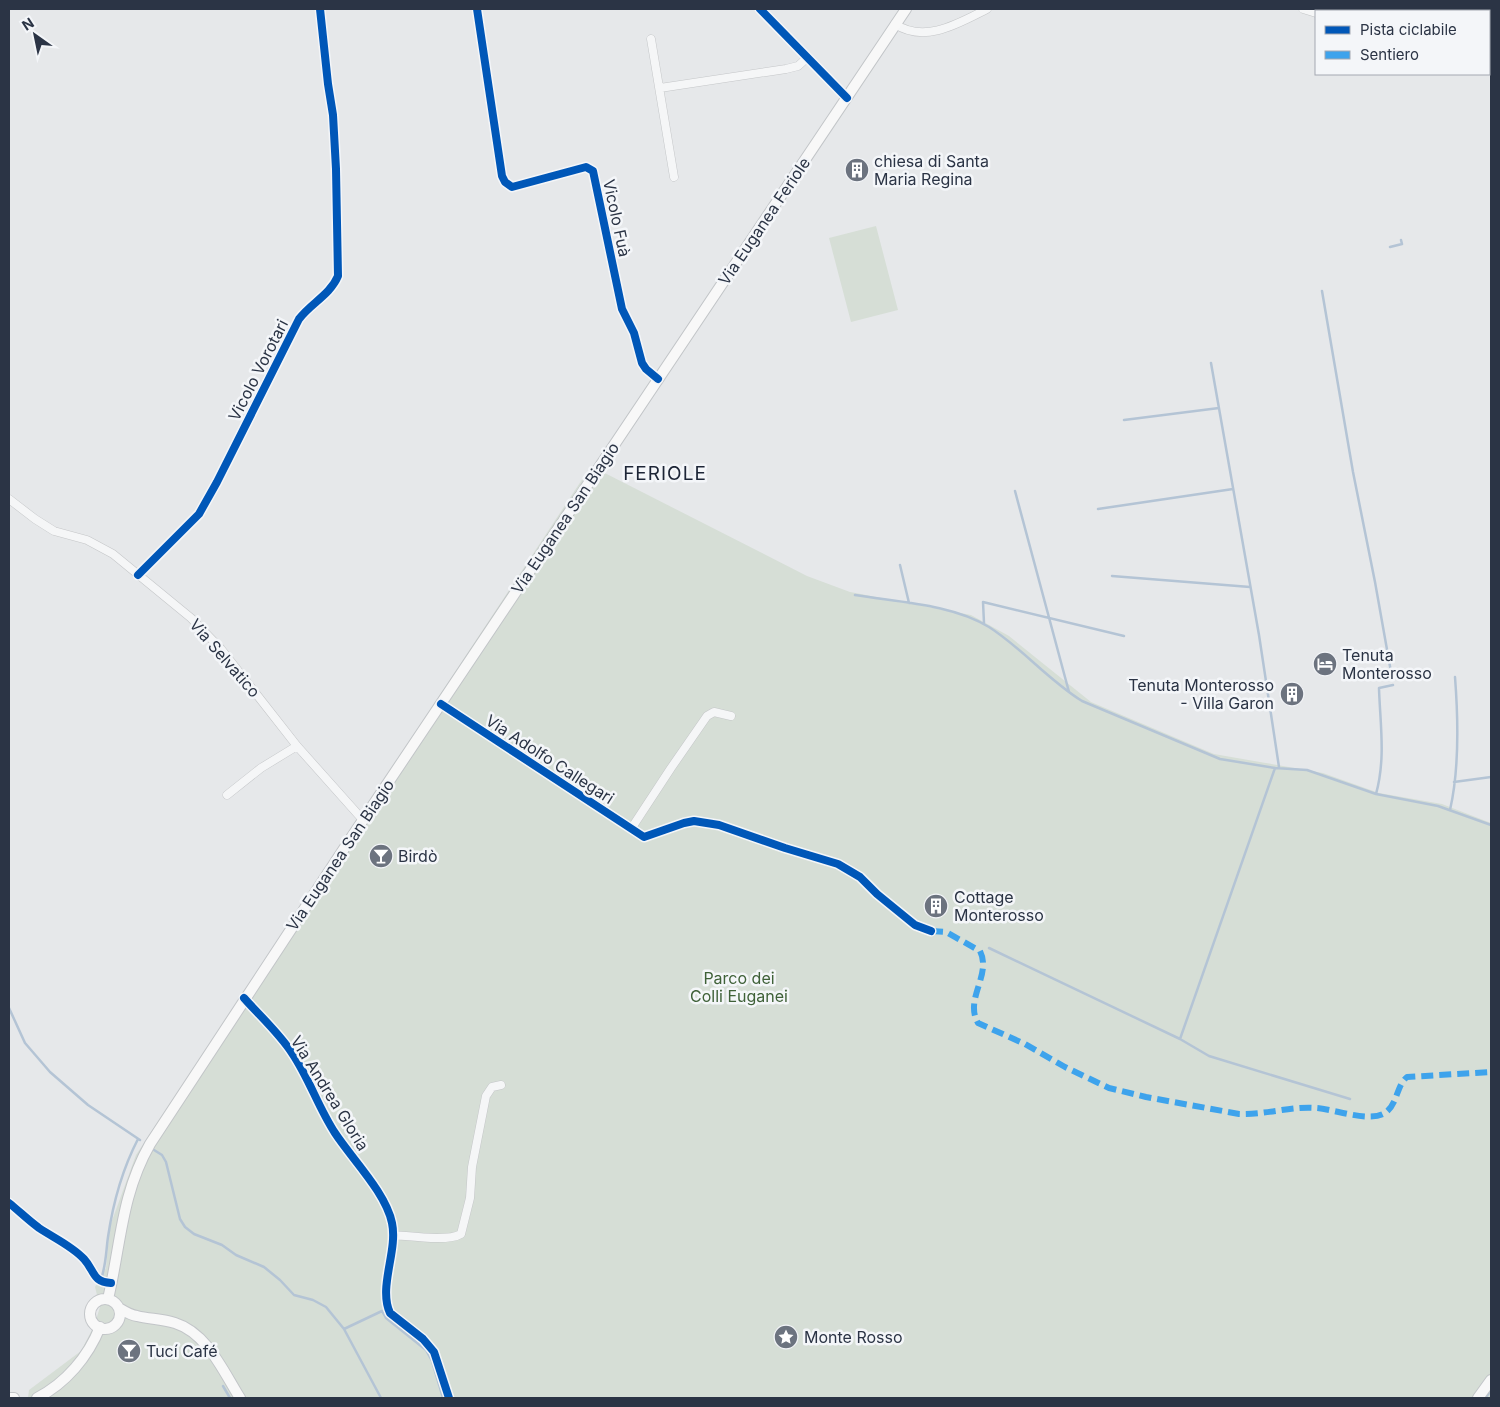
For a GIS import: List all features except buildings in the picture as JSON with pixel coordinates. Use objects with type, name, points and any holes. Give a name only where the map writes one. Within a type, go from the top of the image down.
[{"type":"main road","name":"Via Euganea Feriole","points":[[621,433],[906,9]]},
{"type":"main road","name":"Via Euganea San Biagio","points":[[108,1299],[125,1208],[137,1170],[150,1144],[244,998],[621,433]]},
{"type":"main road","points":[[118,1321],[118,1308],[114,1302],[108,1299],[98,1301],[90,1311],[91,1319],[100,1328],[108,1328],[118,1321],[135,1316]]},
{"type":"main road","points":[[118,1308],[135,1316],[174,1322],[197,1334],[240,1398]]},
{"type":"main road","points":[[38,1398],[73,1370],[92,1345],[100,1328]]},
{"type":"main road","points":[[1478,1398],[1491,1380]]},
{"type":"main road","points":[[9,1398],[14,1398]]},
{"type":"street","name":"Vicolo Vorotari","points":[[138,575],[199,514],[299,319],[306,310],[324,296],[334,285],[338,276],[336,169],[333,124],[320,9]]},
{"type":"street","name":"Vicolo Fuà","points":[[477,9],[502,176],[505,182],[512,187],[586,167],[593,171],[622,310],[634,333],[642,362],[646,369],[658,379]]},
{"type":"street","points":[[760,9],[847,98]]},
{"type":"street","points":[[895,24],[921,33],[937,31],[953,26],[987,9]]},
{"type":"street","points":[[1303,9],[1315,13]]},
{"type":"street","points":[[651,39],[674,177]]},
{"type":"street","points":[[660,88],[786,69],[798,66],[808,57]]},
{"type":"street","name":"Via Selvatico","points":[[9,499],[35,520],[54,531],[87,540],[113,554],[191,618],[220,649],[297,746],[363,820]]},
{"type":"street","name":"Via Adolfo Callegari","points":[[441,704],[644,838],[689,822],[708,822],[719,825],[776,846],[838,864],[860,877],[877,894],[915,924],[931,931]]},
{"type":"street","points":[[631,829],[708,716],[714,712],[731,716]]},
{"type":"street","points":[[227,795],[261,768],[297,746]]},
{"type":"street","name":"Via Andrea Gloria","points":[[244,998],[291,1051],[317,1103],[336,1134],[387,1207],[394,1235]]},
{"type":"street","points":[[449,1398],[434,1352],[423,1339],[390,1313],[388,1308],[386,1293],[394,1235],[446,1238],[455,1237],[460,1234],[470,1198],[472,1167],[486,1096],[492,1087],[501,1085]]},
{"type":"street","points":[[9,1203],[36,1226],[79,1254],[86,1261],[97,1279],[101,1282],[111,1283]]},
{"type":"green space","points":[[876,226],[898,310],[851,322],[829,238]]},
{"type":"green space","name":"Parco dei Colli Euganei","points":[[591,466],[807,576],[850,592],[971,615],[1009,636],[1091,702],[1214,754],[1323,773],[1379,793],[1442,804],[1491,823],[1491,1398],[28,1398],[29,1390],[81,1351],[94,1326],[100,1307],[95,1287],[106,1268],[110,1226],[136,1155]]},
{"type":"waterway","points":[[1390,247],[1402,244],[1401,240]]},
{"type":"waterway","points":[[1322,291],[1353,472],[1391,672]]},
{"type":"waterway","points":[[1211,363],[1259,635],[1279,767]]},
{"type":"waterway","points":[[1124,420],[1219,408]]},
{"type":"waterway","points":[[1098,509],[1233,489]]},
{"type":"waterway","points":[[1015,491],[1069,692]]},
{"type":"waterway","points":[[900,565],[909,603]]},
{"type":"waterway","points":[[1112,576],[1250,587]]},
{"type":"waterway","points":[[855,595],[924,605],[974,619],[1013,644],[1058,684],[1082,701],[1220,759],[1275,768],[1307,770],[1376,794],[1438,806],[1491,825]]},
{"type":"waterway","points":[[984,623],[983,602],[1124,636]]},
{"type":"waterway","points":[[1450,810],[1455,778],[1457,744],[1455,677]]},
{"type":"waterway","points":[[1376,794],[1382,754],[1379,688],[1393,685]]},
{"type":"waterway","points":[[1180,1039],[1275,768]]},
{"type":"waterway","points":[[1454,782],[1491,777]]},
{"type":"waterway","points":[[989,948],[1180,1039],[1209,1056],[1350,1099]]},
{"type":"waterway","points":[[9,1008],[25,1043],[50,1072],[88,1105],[140,1140]]},
{"type":"waterway","points":[[101,1279],[115,1199],[127,1163],[138,1139]]},
{"type":"waterway","points":[[154,1150],[162,1155],[166,1162],[180,1219],[185,1227],[194,1234],[222,1245],[236,1255],[264,1267],[294,1295],[313,1300],[326,1307],[344,1329],[381,1398]]},
{"type":"waterway","points":[[344,1329],[382,1311],[386,1318],[426,1350],[432,1361],[443,1398]]},
{"type":"waterway","points":[[223,1386],[230,1398]]},
{"type":"waterway","points":[[1485,1398],[1491,1391]]},
{"type":"marked path","points":[[931,931],[946,932],[980,951],[983,969],[974,1005],[978,1023],[1025,1044],[1065,1067],[1109,1088],[1146,1097],[1239,1114],[1316,1108],[1370,1117],[1378,1116],[1389,1109],[1403,1081],[1407,1077],[1491,1072]]},
{"type":"cycle path","points":[[138,575],[199,514],[299,319],[335,283],[338,276],[333,115],[320,9]]},
{"type":"cycle path","points":[[477,9],[502,176],[505,182],[512,187],[586,167],[593,171],[622,309],[634,333],[642,363],[658,379]]},
{"type":"cycle path","points":[[760,9],[847,98]]},
{"type":"cycle path","points":[[441,704],[644,837],[694,821],[719,825],[838,864],[860,877],[877,894],[915,925],[931,931]]},
{"type":"cycle path","points":[[244,998],[292,1053],[304,1072],[335,1133],[368,1176],[383,1200],[389,1212],[393,1234],[386,1292],[390,1313],[423,1339],[434,1352],[449,1398]]},
{"type":"cycle path","points":[[9,1203],[39,1228],[79,1254],[88,1263],[94,1275],[100,1281],[111,1283]]},
{"type":"place","name":"chiesa di Santa Maria Regina","points":[[857,170]]},
{"type":"place","name":"Tenuta Monterosso","points":[[1325,664]]},
{"type":"place","name":"Tenuta Monterosso - Villa Garon","points":[[1292,694]]},
{"type":"place","name":"Birdò","points":[[381,856]]},
{"type":"place","name":"Cottage Monterosso","points":[[936,906]]},
{"type":"place","name":"Monte Rosso","points":[[786,1337]]},
{"type":"place","name":"Tucí Café","points":[[129,1351]]},
{"type":"district","name":"FERIOLE","points":[[665,473]]}]
